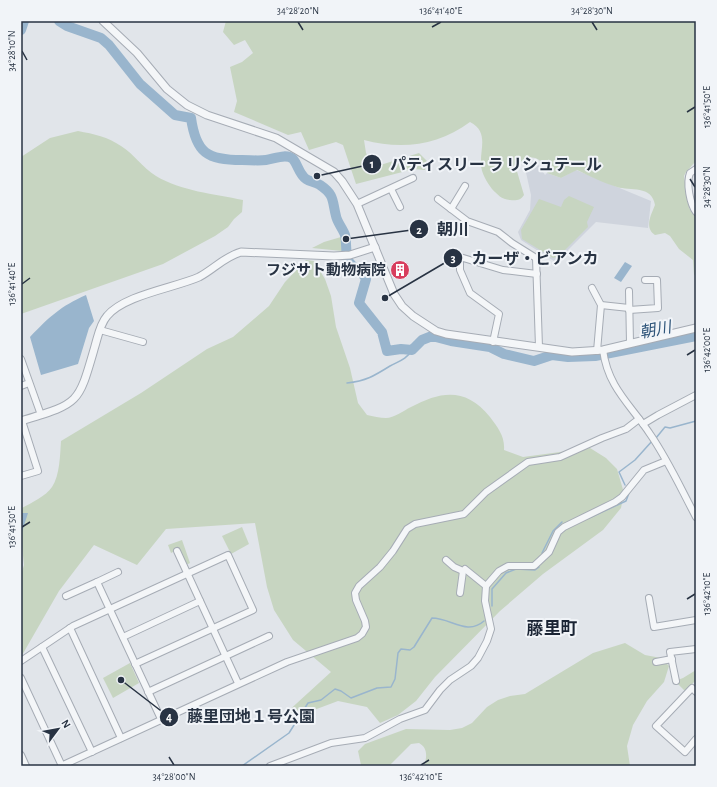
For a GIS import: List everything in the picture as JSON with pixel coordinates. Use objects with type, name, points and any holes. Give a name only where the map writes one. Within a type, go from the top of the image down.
[{"type":"street","points":[[103,21],[137,53],[161,82],[179,99],[207,116],[276,138],[334,172],[342,181],[357,204],[394,294],[402,306],[430,328],[446,334],[493,342],[572,352],[602,351],[696,328]]},
{"type":"street","points":[[696,169],[690,174],[688,181],[693,207],[696,212]]},
{"type":"street","points":[[357,204],[413,178]]},
{"type":"street","points":[[450,209],[465,186]]},
{"type":"street","points":[[391,189],[400,207]]},
{"type":"street","points":[[438,199],[467,221],[498,232],[536,258],[539,347]]},
{"type":"street","points":[[21,476],[38,470],[22,421],[63,408],[80,393],[100,330],[107,316],[119,306],[200,276],[235,253],[247,251],[346,255],[375,247]]},
{"type":"street","points":[[493,342],[499,314],[470,293],[460,270],[460,257],[503,270],[537,274]]},
{"type":"street","points":[[601,305],[629,309],[658,308],[657,280],[644,280]]},
{"type":"street","points":[[592,288],[601,305],[602,351],[617,391],[654,440],[696,517]]},
{"type":"street","points":[[628,291],[630,343]]},
{"type":"street","points":[[100,330],[143,342]]},
{"type":"street","points":[[21,359],[41,415]]},
{"type":"street","points":[[21,386],[29,383]]},
{"type":"street","points":[[643,424],[658,414],[696,395]]},
{"type":"street","points":[[21,678],[62,766],[238,683],[287,662],[357,638],[362,634],[366,627],[356,600],[356,593],[359,586],[380,567],[393,551],[407,529],[415,524],[464,514],[486,492],[528,462],[560,457],[626,429],[639,419]]},
{"type":"street","points":[[270,766],[278,761],[314,751],[331,743],[365,738],[400,719],[425,710],[440,690],[450,680],[472,666],[478,658],[487,641],[491,629],[485,601],[486,586],[500,571],[508,566],[534,566],[549,552],[558,532],[564,527],[615,502],[622,497],[644,470],[666,461]]},
{"type":"street","points":[[176,551],[238,683]]},
{"type":"street","points":[[21,661],[70,628],[228,555],[253,610],[135,664]]},
{"type":"street","points":[[446,560],[454,567],[463,570],[465,569],[486,586]]},
{"type":"street","points":[[460,593],[463,570]]},
{"type":"street","points":[[66,596],[118,572]]},
{"type":"street","points":[[97,582],[161,719]]},
{"type":"street","points":[[649,598],[654,627],[696,620]]},
{"type":"street","points":[[123,637],[200,601]]},
{"type":"street","points":[[70,628],[121,738]]},
{"type":"street","points":[[148,692],[269,636]]},
{"type":"street","points":[[42,647],[92,752]]},
{"type":"street","points":[[676,681],[670,652],[696,649]]},
{"type":"street","points":[[656,662],[672,659]]},
{"type":"street","points":[[695,688],[656,726],[685,752],[696,740]]},
{"type":"street","points":[[21,755],[26,766]]},
{"type":"shaded area","points":[[537,163],[545,175],[547,173],[561,178],[576,170],[651,201],[648,228],[596,222],[558,260],[554,261],[521,240],[518,232],[530,210],[531,195],[525,168]]},
{"type":"green space","points":[[226,21],[696,21],[696,161],[684,176],[689,208],[696,218],[696,277],[694,274],[693,260],[679,249],[670,236],[665,233],[655,235],[650,229],[649,221],[655,205],[650,194],[640,190],[612,185],[577,170],[561,178],[547,173],[549,170],[544,164],[532,157],[525,159],[516,168],[524,195],[523,197],[514,200],[504,199],[492,189],[483,174],[481,167],[482,135],[476,126],[470,122],[445,136],[419,144],[392,145],[364,140],[366,153],[374,167],[419,153],[427,161],[425,170],[414,169],[356,184],[343,145],[336,142],[309,150],[301,132],[288,135],[234,112],[237,101],[230,67],[242,62],[253,53],[245,40],[234,45],[223,32]]},
{"type":"green space","points":[[78,131],[101,136],[111,140],[126,149],[146,169],[166,181],[187,189],[243,200],[242,212],[228,227],[215,236],[163,264],[21,314],[21,157],[50,138]]},
{"type":"green space","points":[[569,196],[594,207],[587,222],[588,227],[559,256],[553,258],[522,239],[521,230],[539,199],[561,207],[564,200]]},
{"type":"green space","points":[[341,237],[342,251],[312,248],[324,242]]},
{"type":"green space","points":[[306,260],[314,261],[325,279],[331,296],[336,327],[350,368],[358,403],[367,415],[389,418],[433,398],[443,395],[462,396],[481,407],[490,417],[502,436],[504,450],[523,457],[590,448],[606,458],[617,469],[624,493],[621,508],[603,530],[543,574],[500,611],[435,677],[416,701],[398,715],[380,723],[367,707],[338,701],[306,713],[285,714],[331,672],[293,640],[274,610],[267,587],[255,523],[166,529],[137,565],[94,545],[59,591],[21,657],[21,575],[24,565],[21,537],[22,508],[42,496],[52,487],[55,482],[60,459],[61,441],[141,393],[207,349],[233,337],[269,306],[285,282]]},
{"type":"green space","points":[[242,527],[249,544],[231,554],[222,536]]},
{"type":"green space","points":[[182,540],[190,563],[186,565],[179,549],[171,553],[168,545]]},
{"type":"green space","points":[[625,643],[645,655],[661,658],[669,666],[664,682],[647,701],[633,725],[627,746],[630,766],[424,766],[426,753],[424,747],[419,743],[411,744],[389,766],[361,765],[358,751],[365,744],[406,729],[450,730],[462,728],[472,723],[487,707],[498,700],[510,696],[525,694],[593,653]]},
{"type":"green space","points":[[130,663],[139,683],[113,698],[103,678]]},
{"type":"green space","points":[[696,670],[696,680],[685,691],[675,681],[683,678]]},
{"type":"water","points":[[625,262],[632,266],[621,282],[614,278]]},
{"type":"water","points":[[86,295],[94,321],[89,328],[78,364],[41,375],[30,337],[43,324],[69,303]]},
{"type":"water","points":[[21,513],[28,513],[21,535]]},
{"type":"waterway","name":"朝川","points":[[21,30],[24,21]]},
{"type":"waterway","name":"朝川","points":[[59,21],[67,26],[101,38],[109,45],[140,84],[175,115],[191,118],[196,139],[200,147],[205,152],[212,156],[230,160],[266,160],[283,156],[290,157],[295,161],[304,177],[318,184],[331,195],[337,218],[345,235],[349,262],[363,274],[366,279],[359,303],[382,332],[387,351],[401,349],[412,350],[422,340],[432,336],[451,341],[490,347],[504,354],[534,361],[552,355],[568,357],[595,356],[696,336]]},
{"type":"waterway","points":[[347,383],[359,381],[374,375],[405,358],[412,350]]},
{"type":"waterway","points":[[656,438],[665,427],[670,428],[696,421]]},
{"type":"waterway","points":[[625,485],[619,472],[635,460],[653,440]]},
{"type":"waterway","points":[[589,518],[626,501],[629,493]]},
{"type":"waterway","points":[[542,553],[553,531],[562,522]]},
{"type":"waterway","points":[[492,606],[492,589],[506,573],[516,569],[535,570],[539,567]]},
{"type":"waterway","points":[[242,766],[289,733],[308,703],[321,700],[335,689],[351,698],[377,688],[391,687],[395,679],[398,653],[401,649],[410,650],[414,647],[432,618],[465,627],[478,625],[484,621]]},
{"type":"place","name":"パティスリー ラ リシュテール","points":[[317,176]]},
{"type":"place","name":"朝川","points":[[346,239]]},
{"type":"place","name":"フジサト動物病院","points":[[400,270]]},
{"type":"place","name":"カーザ・ビアンカ","points":[[385,298]]},
{"type":"place","name":"藤里団地１号公園","points":[[121,680]]},
{"type":"district","name":"藤里町","points":[[552,628]]}]
